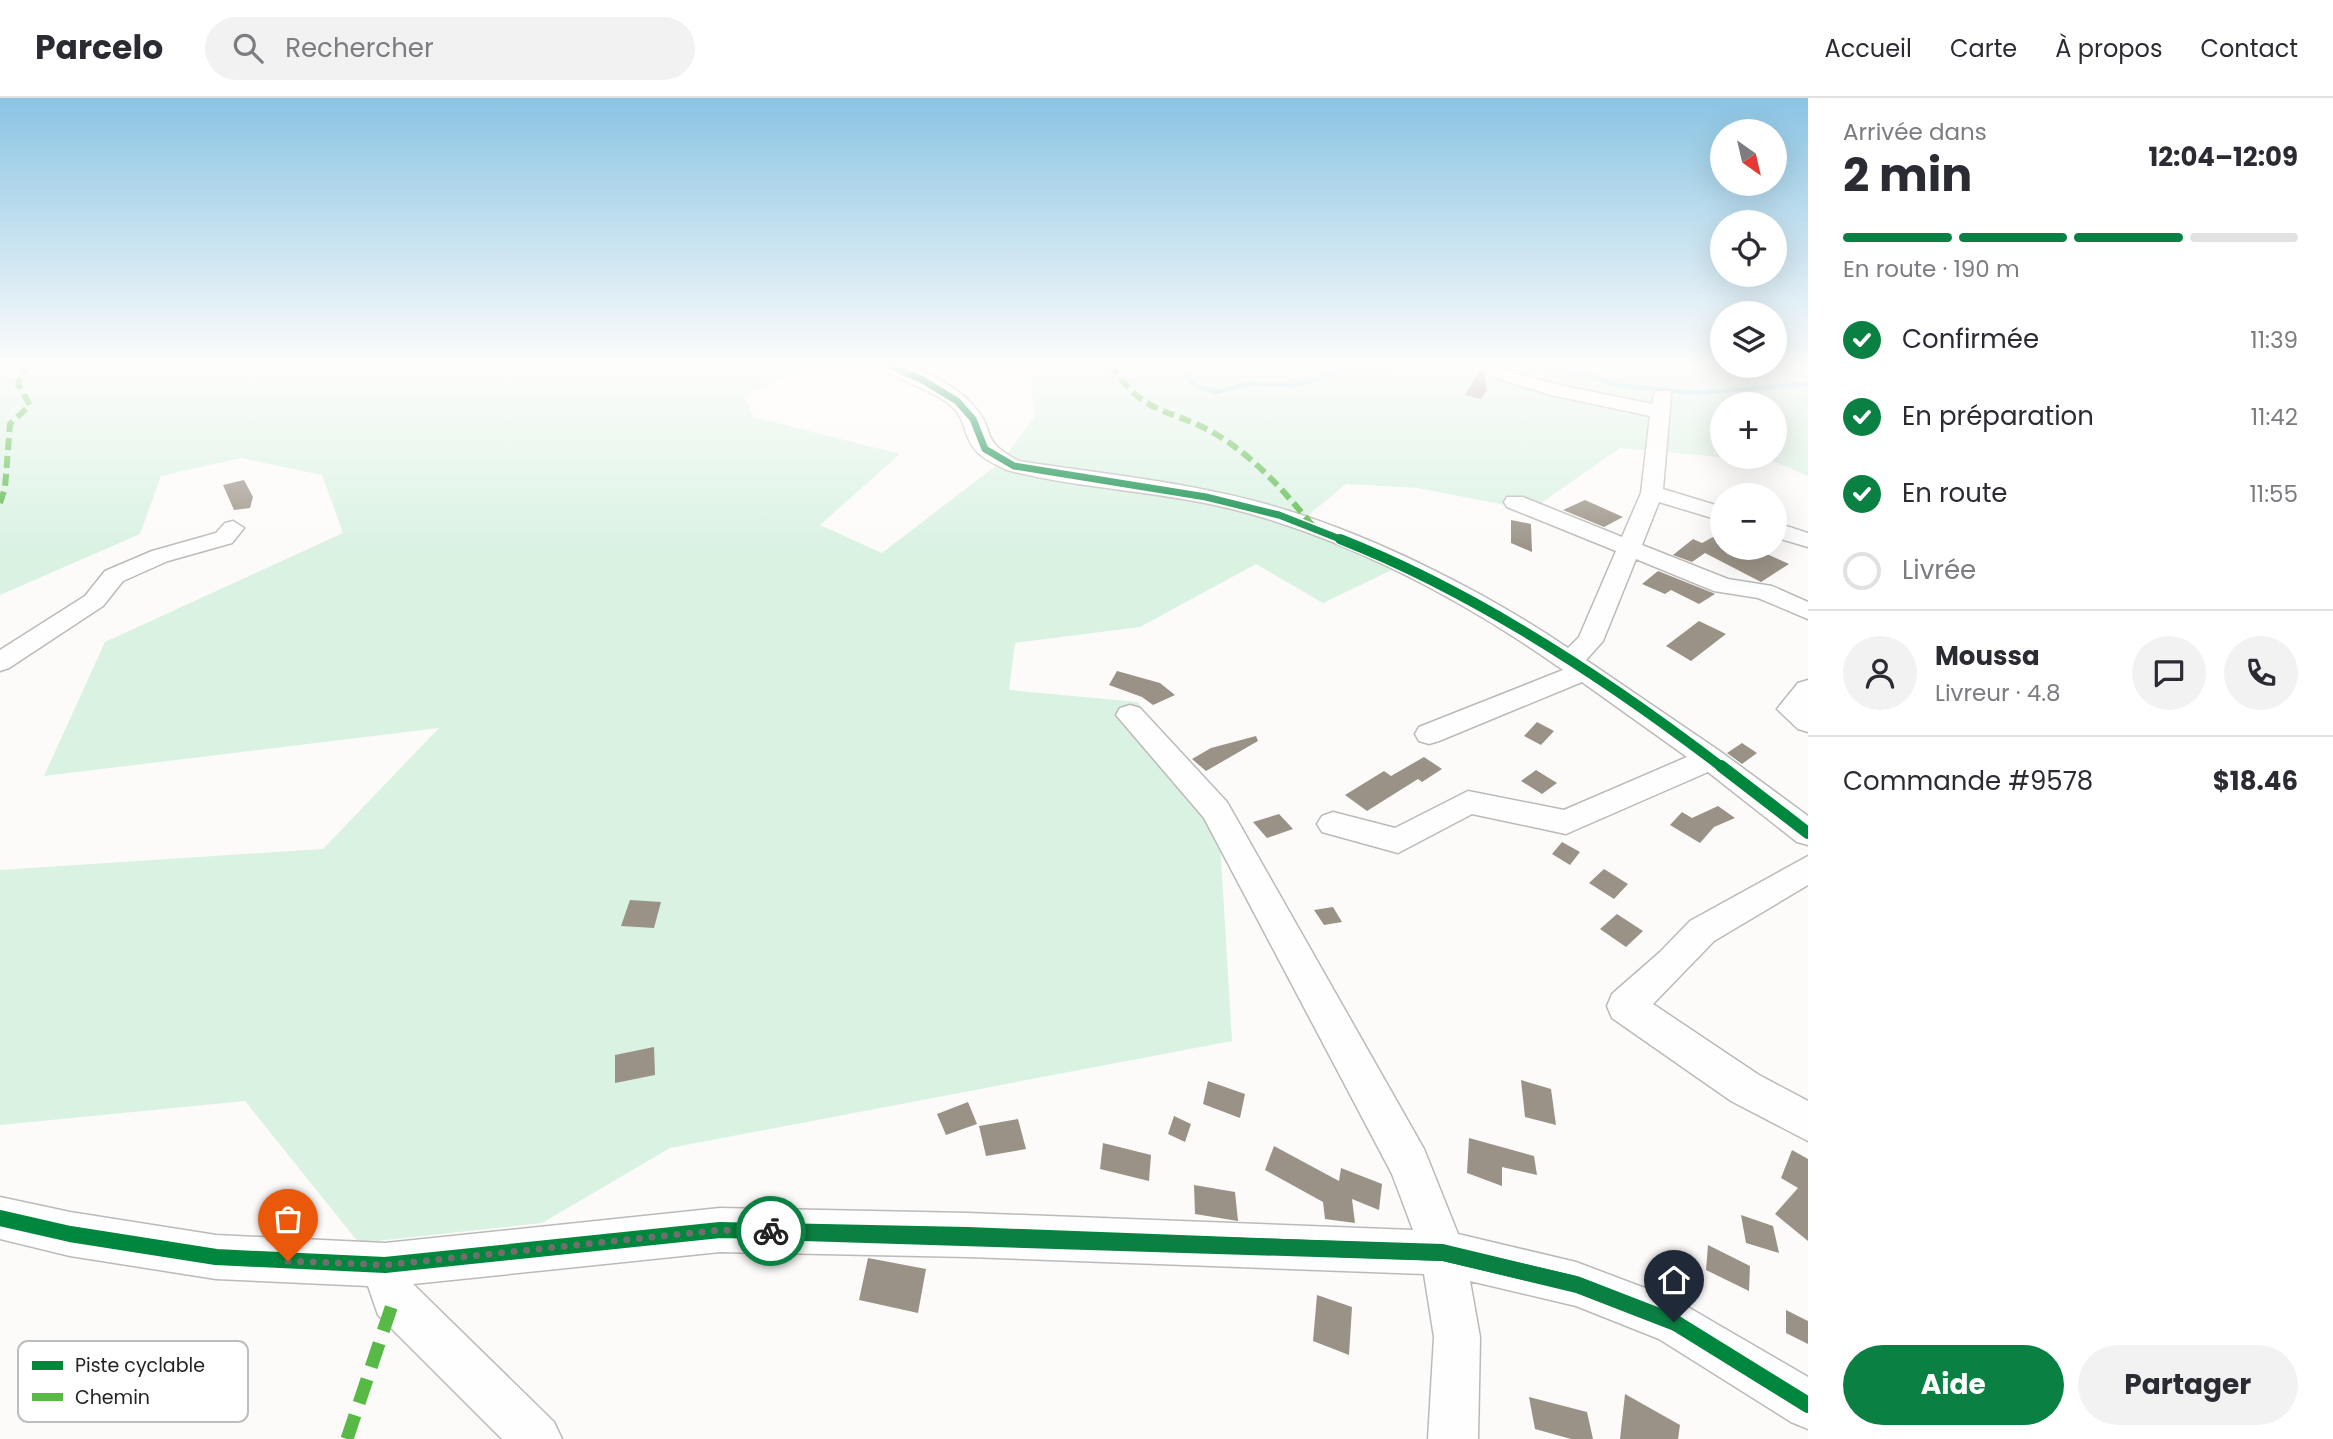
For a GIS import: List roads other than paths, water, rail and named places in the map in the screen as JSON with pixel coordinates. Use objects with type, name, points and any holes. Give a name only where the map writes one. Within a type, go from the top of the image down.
[{"type":"street","points":[[976,427],[980,442],[990,455],[1014,466],[1206,497],[1312,525],[1391,559],[1530,634],[1711,759],[1808,833]]},
{"type":"street","points":[[1429,734],[1578,666],[1652,493],[1659,427]]},
{"type":"street","points":[[1652,493],[1710,510]]},
{"type":"street","points":[[1516,502],[1723,586],[1763,591],[1808,611]]},
{"type":"street","points":[[0,662],[94,601],[114,576],[160,556],[224,538],[233,528]]},
{"type":"street","points":[[1787,533],[1808,540]]},
{"type":"street","points":[[1130,715],[1216,810],[1409,1164],[1443,1253],[1457,1337],[1453,1439]]},
{"type":"street","points":[[1333,824],[1398,841],[1468,802],[1566,822],[1711,759]]},
{"type":"street","points":[[1808,869],[1702,931],[1673,963],[1625,1006],[1745,1088],[1808,1122]]},
{"type":"street","points":[[0,1218],[70,1234],[216,1257],[385,1265],[720,1230],[968,1235],[1443,1253],[1576,1284],[1674,1322],[1808,1405]]},
{"type":"street","points":[[385,1265],[394,1299],[537,1439]]}]
